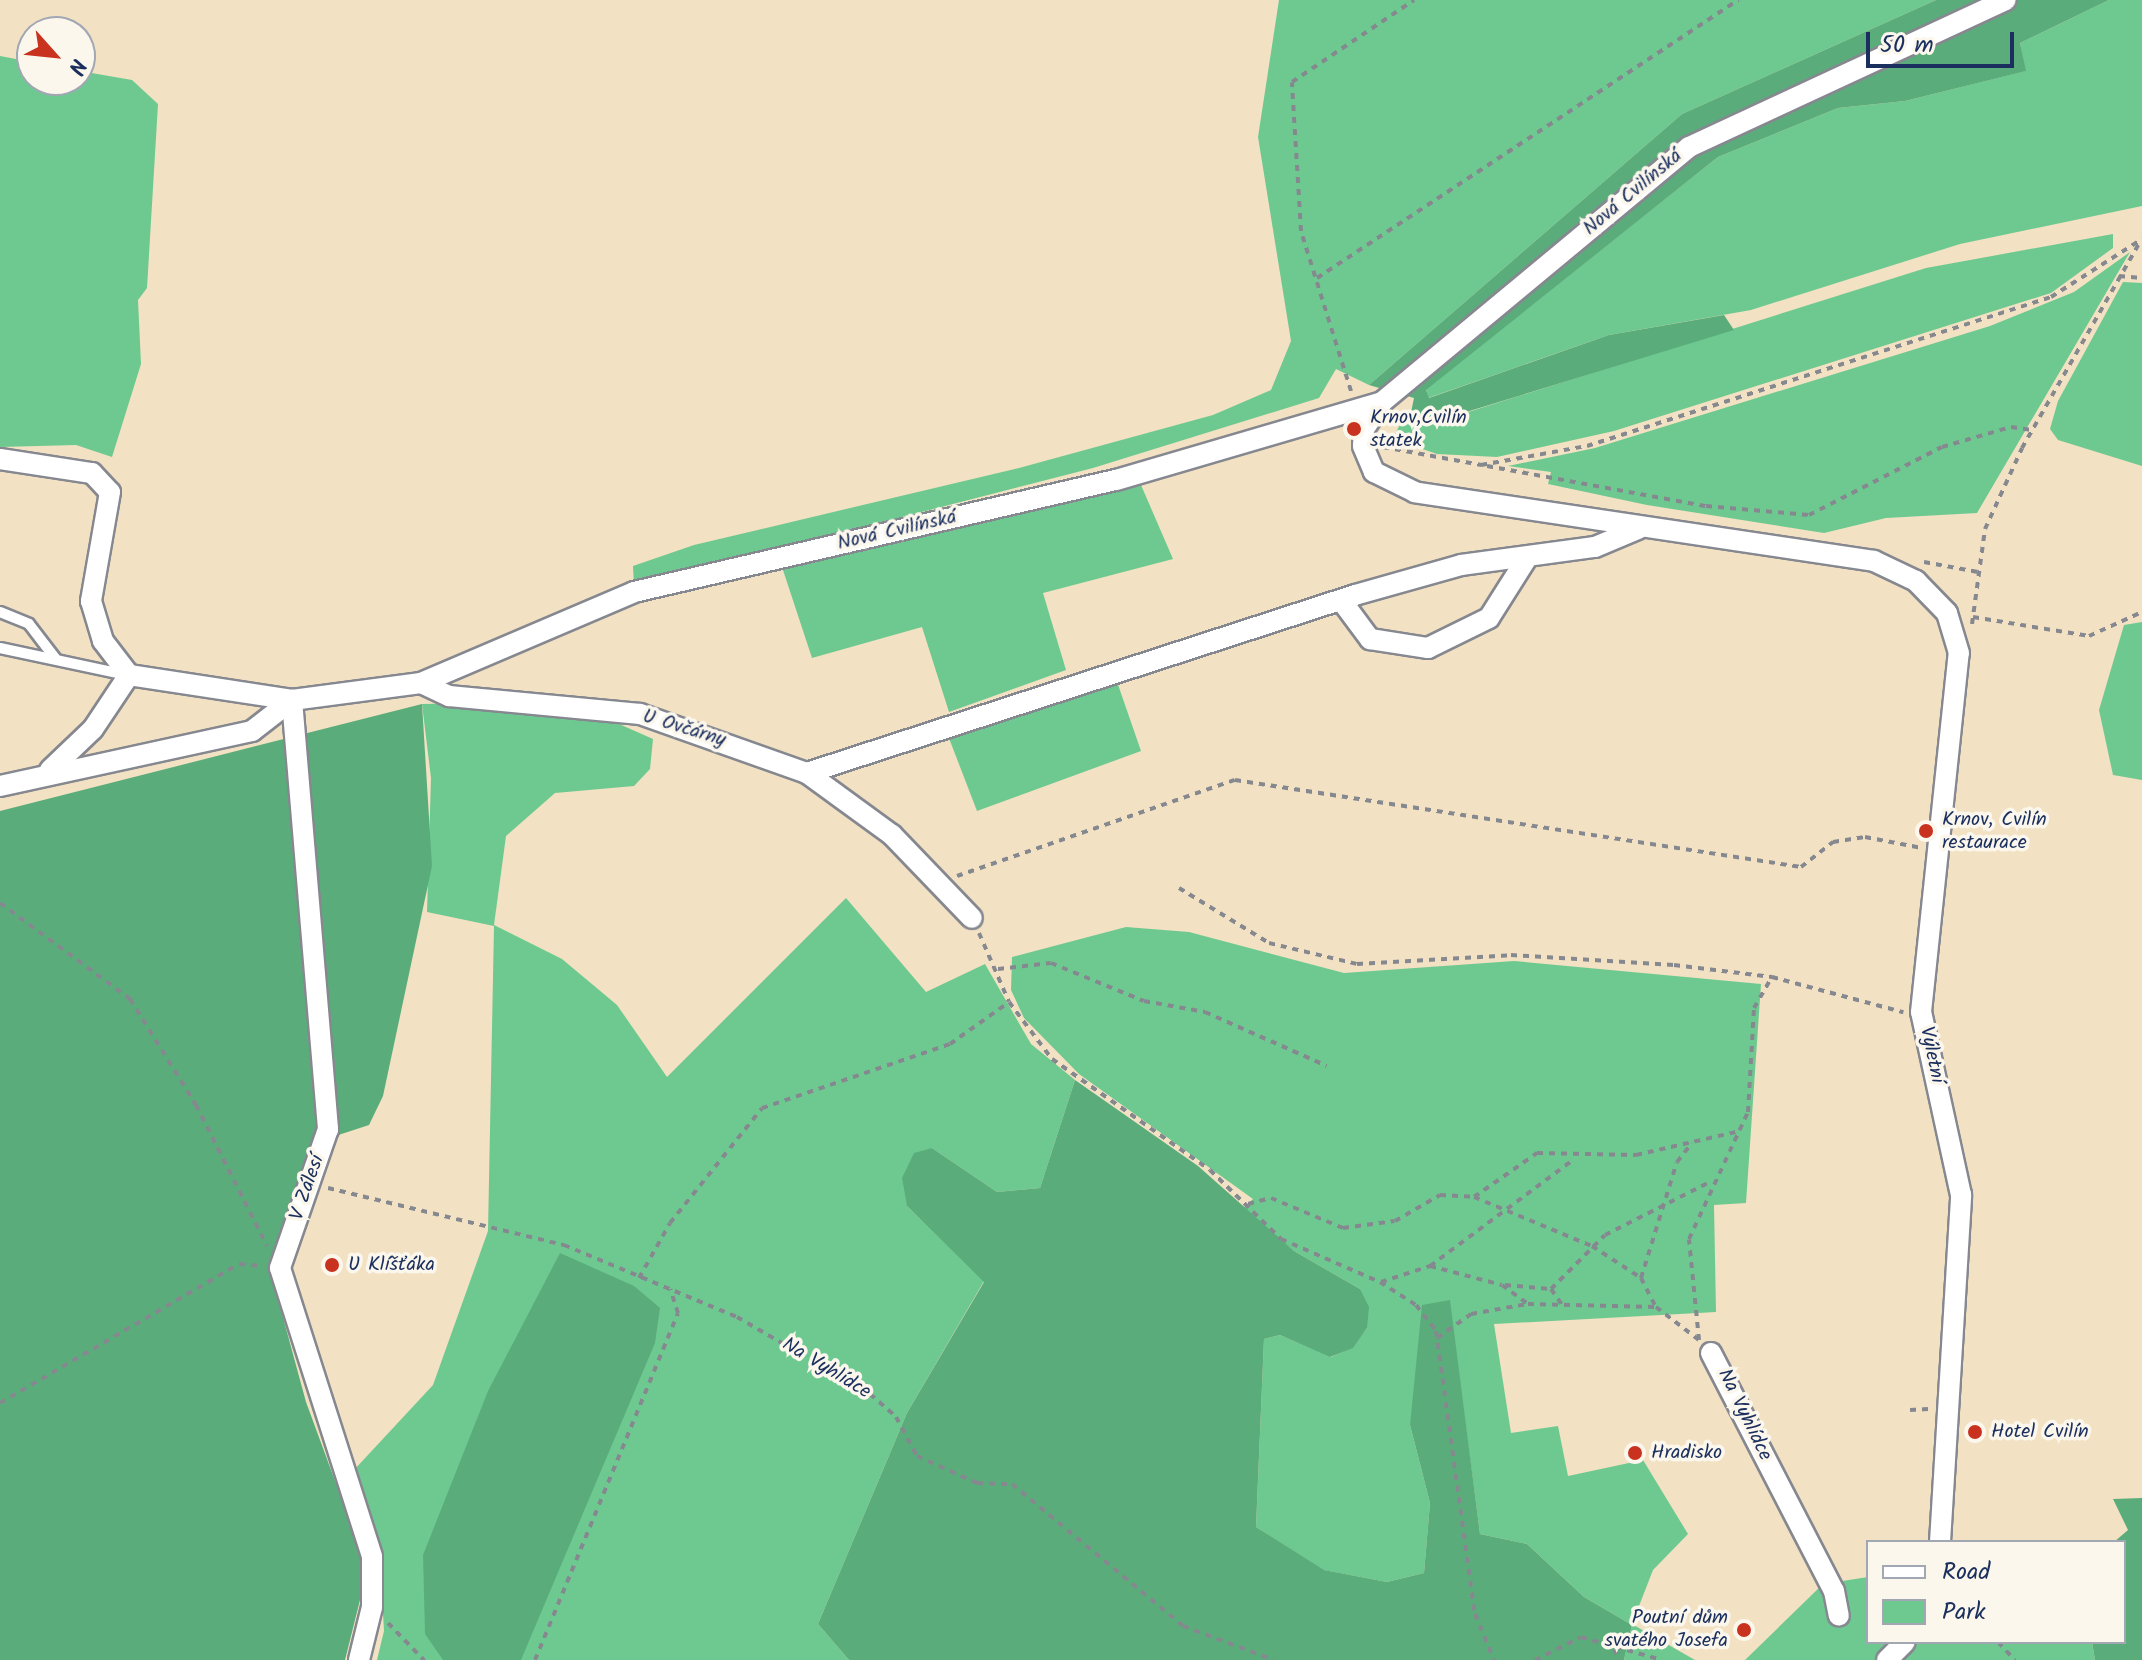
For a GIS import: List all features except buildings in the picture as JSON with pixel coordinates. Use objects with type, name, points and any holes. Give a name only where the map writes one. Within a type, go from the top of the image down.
[{"type":"street","name":"Nová Cvilínská","points":[[421,683],[634,592],[1116,480],[1361,419],[1689,147],[2006,0]]},
{"type":"street","points":[[1361,419],[1374,472],[1415,492],[1638,529]]},
{"type":"street","points":[[0,459],[92,473],[110,492],[91,601],[103,641],[129,675],[93,729],[47,772]]},
{"type":"street","points":[[807,773],[1341,600],[1461,565],[1595,547],[1638,529]]},
{"type":"street","name":"Výletní","points":[[1638,529],[1874,561],[1933,593],[1959,653],[1921,1012],[1961,1195],[1940,1540]]},
{"type":"street","points":[[1341,600],[1370,639],[1428,648],[1489,618],[1527,558]]},
{"type":"street","name":"U Ovčárny","points":[[129,675],[292,700],[421,683],[449,696],[640,714],[807,773],[892,835],[940,881],[972,918]]},
{"type":"street","points":[[0,786],[116,756],[252,731],[292,700]]},
{"type":"street","name":"V Zálesí","points":[[280,1268],[328,1129],[292,700]]},
{"type":"street","points":[[93,729],[116,756]]},
{"type":"street","points":[[280,1268],[372,1557],[372,1607],[359,1660]]},
{"type":"street","name":"Na Vyhlídce","points":[[1705,1347],[1834,1591],[1839,1616]]},
{"type":"lane","points":[[0,612],[29,624],[55,658]]},
{"type":"lane","points":[[0,648],[129,675]]},
{"type":"path","points":[[1414,0],[1292,82],[1301,231],[1317,278],[1334,354],[1361,419],[1405,454],[1706,506],[1809,515],[1942,447],[2011,427],[2032,430]]},
{"type":"path","points":[[1317,278],[1738,0]]},
{"type":"path","points":[[1972,632],[1985,529],[2032,430],[2142,239]]},
{"type":"path","points":[[1481,465],[1587,446],[2029,305],[2142,239]]},
{"type":"path","points":[[2119,276],[2142,278]]},
{"type":"path","points":[[1973,617],[2089,636],[2142,612]]},
{"type":"path","points":[[940,881],[1235,780],[1801,867],[1833,842],[1865,837],[1940,851]]},
{"type":"path","points":[[1179,888],[1269,943],[1357,964],[1511,955],[1772,977],[1883,1012],[1921,1012]]},
{"type":"path","points":[[0,903],[130,999],[196,1105],[234,1192],[280,1268]]},
{"type":"path","points":[[972,918],[998,969],[1009,1002],[1052,1059],[1248,1204],[1281,1239],[1380,1282],[1416,1305],[1437,1338],[1475,1614],[1494,1660]]},
{"type":"path","points":[[998,969],[1051,963],[1144,1001],[1205,1012],[1327,1066]]},
{"type":"path","points":[[1705,1347],[1689,1239],[1710,1182],[1748,1112],[1754,1008],[1772,977]]},
{"type":"path","points":[[639,1278],[670,1223],[762,1108],[950,1044],[1009,1002]]},
{"type":"path","points":[[1474,1197],[1537,1153],[1576,1157],[1736,1132]]},
{"type":"path","points":[[1641,1278],[1663,1201],[1693,1141]]},
{"type":"path","points":[[1380,1282],[1430,1266],[1576,1157]]},
{"type":"path","points":[[1551,1289],[1592,1246],[1663,1201],[1710,1182]]},
{"type":"path","name":"Na Vyhlídce","points":[[310,1183],[564,1245],[737,1317],[870,1394],[896,1417],[903,1442],[940,1470],[977,1483],[1012,1484],[1183,1626],[1274,1660]]},
{"type":"path","points":[[1248,1204],[1271,1198],[1343,1228],[1395,1221],[1440,1195],[1474,1197],[1592,1246],[1641,1278],[1656,1307],[1705,1347]]},
{"type":"path","points":[[0,1403],[239,1264],[280,1268]]},
{"type":"path","points":[[1430,1266],[1502,1285],[1551,1289]]},
{"type":"path","points":[[1502,1285],[1528,1304]]},
{"type":"path","points":[[535,1660],[678,1313],[670,1289]]},
{"type":"path","points":[[1551,1289],[1562,1305]]},
{"type":"path","points":[[1437,1338],[1471,1314],[1528,1304],[1656,1307]]},
{"type":"path","points":[[1910,1410],[1926,1409]]},
{"type":"path","points":[[372,1607],[424,1660]]},
{"type":"path","points":[[1535,1660],[1581,1637],[1614,1649],[1662,1660]]},
{"type":"path","points":[[2000,1644],[2015,1660]]},
{"type":"path","points":[[1614,1649],[1620,1660]]},
{"type":"green space","points":[[1279,0],[1936,0],[1682,114],[1369,385],[1336,369],[1319,398],[1093,468],[634,586],[633,566],[694,545],[1019,468],[1213,415],[1271,390],[1291,341],[1258,137]]},
{"type":"green space","points":[[1936,0],[2109,0],[2020,43],[2026,71],[1905,101],[1838,108],[1718,157],[1426,390],[1429,398],[1609,335],[1724,315],[1734,330],[1427,424],[1409,422],[1414,398],[1369,385],[1682,114]]},
{"type":"green space","points":[[2109,0],[2142,0],[2142,206],[1960,244],[1751,310],[1609,335],[1428,398],[1426,389],[1718,157],[1838,108],[1905,101],[2025,71],[2020,43]]},
{"type":"green space","points":[[0,56],[16,59],[16,96],[96,96],[96,74],[132,80],[158,104],[147,288],[138,300],[141,364],[112,457],[76,445],[0,447]]},
{"type":"green space","points":[[2113,234],[2113,248],[2051,293],[1614,431],[1497,457],[1437,454],[1393,439],[1400,424],[1446,419],[1926,268]]},
{"type":"green space","points":[[2130,252],[1977,513],[1886,518],[1824,533],[1647,505],[1548,484],[1551,472],[1508,466],[1595,448],[1990,326],[2074,292]]},
{"type":"green space","points":[[2123,282],[2142,283],[2142,466],[2058,440],[2050,429],[2058,401]]},
{"type":"green space","points":[[1141,485],[1173,559],[1043,593],[1066,670],[949,712],[922,627],[812,658],[781,564]]},
{"type":"green space","points":[[2142,622],[2142,780],[2113,775],[2099,710],[2124,625]]},
{"type":"green space","points":[[1115,676],[1141,751],[977,811],[947,733]]},
{"type":"green space","points":[[480,703],[601,716],[653,739],[650,769],[634,786],[555,793],[506,836],[494,925],[562,959],[617,1005],[667,1077],[846,898],[926,992],[985,964],[1031,1044],[1075,1080],[1040,1188],[997,1192],[932,1148],[907,1206],[984,1281],[907,1413],[818,1624],[849,1660],[377,1660],[384,1631],[379,1546],[354,1470],[433,1385],[488,1231],[494,926],[427,912],[431,778],[422,704]]},
{"type":"green space","points":[[422,704],[432,866],[383,1096],[369,1125],[320,1141],[272,1277],[306,1402],[359,1546],[363,1588],[345,1660],[0,1660],[0,811]]},
{"type":"green space","points":[[1126,927],[1189,932],[1344,973],[1514,961],[1761,984],[1746,1203],[1714,1205],[1716,1312],[1494,1324],[1511,1433],[1558,1426],[1568,1476],[1643,1460],[1688,1534],[1653,1570],[1632,1624],[1695,1660],[1624,1660],[1632,1625],[1584,1597],[1527,1544],[1480,1534],[1449,1300],[1410,1425],[1430,1503],[1424,1573],[1387,1582],[1323,1570],[1256,1527],[1264,1339],[1280,1335],[1331,1357],[1353,1347],[1367,1328],[1360,1289],[1294,1251],[1242,1209],[1253,1199],[1079,1074],[1024,1018],[1011,990],[1012,957]]},
{"type":"green space","points":[[1075,1080],[1198,1166],[1294,1251],[1360,1289],[1369,1307],[1367,1328],[1353,1348],[1330,1357],[1280,1335],[1264,1339],[1256,1527],[1324,1570],[1387,1582],[1424,1573],[1430,1503],[1410,1425],[1422,1305],[1450,1300],[1480,1534],[1527,1544],[1584,1597],[1632,1625],[1624,1660],[849,1660],[818,1624],[907,1413],[984,1282],[907,1206],[902,1178],[914,1153],[932,1148],[997,1192],[1040,1188]]},
{"type":"green space","points":[[560,1253],[634,1286],[660,1308],[655,1343],[521,1660],[443,1660],[425,1634],[423,1555],[488,1391]]},
{"type":"green space","points":[[2142,1498],[2142,1660],[2095,1660],[2092,1644],[2126,1644],[2126,1540],[2116,1540],[2128,1530],[2113,1499]]},
{"type":"green space","points":[[1866,1577],[1866,1644],[2092,1644],[2095,1660],[1745,1660],[1823,1584]]},
{"type":"place","name":"Krnov,Cvilín statek","points":[[1354,429]]},
{"type":"place","name":"Krnov, Cvilín restaurace","points":[[1926,831]]},
{"type":"place","name":"U Klíšťáka","points":[[332,1265]]},
{"type":"place","name":"Hotel Cvilín","points":[[1975,1432]]},
{"type":"place","name":"Hradisko","points":[[1635,1453]]},
{"type":"place","name":"Poutní dům svatého Josefa","points":[[1744,1630]]}]
